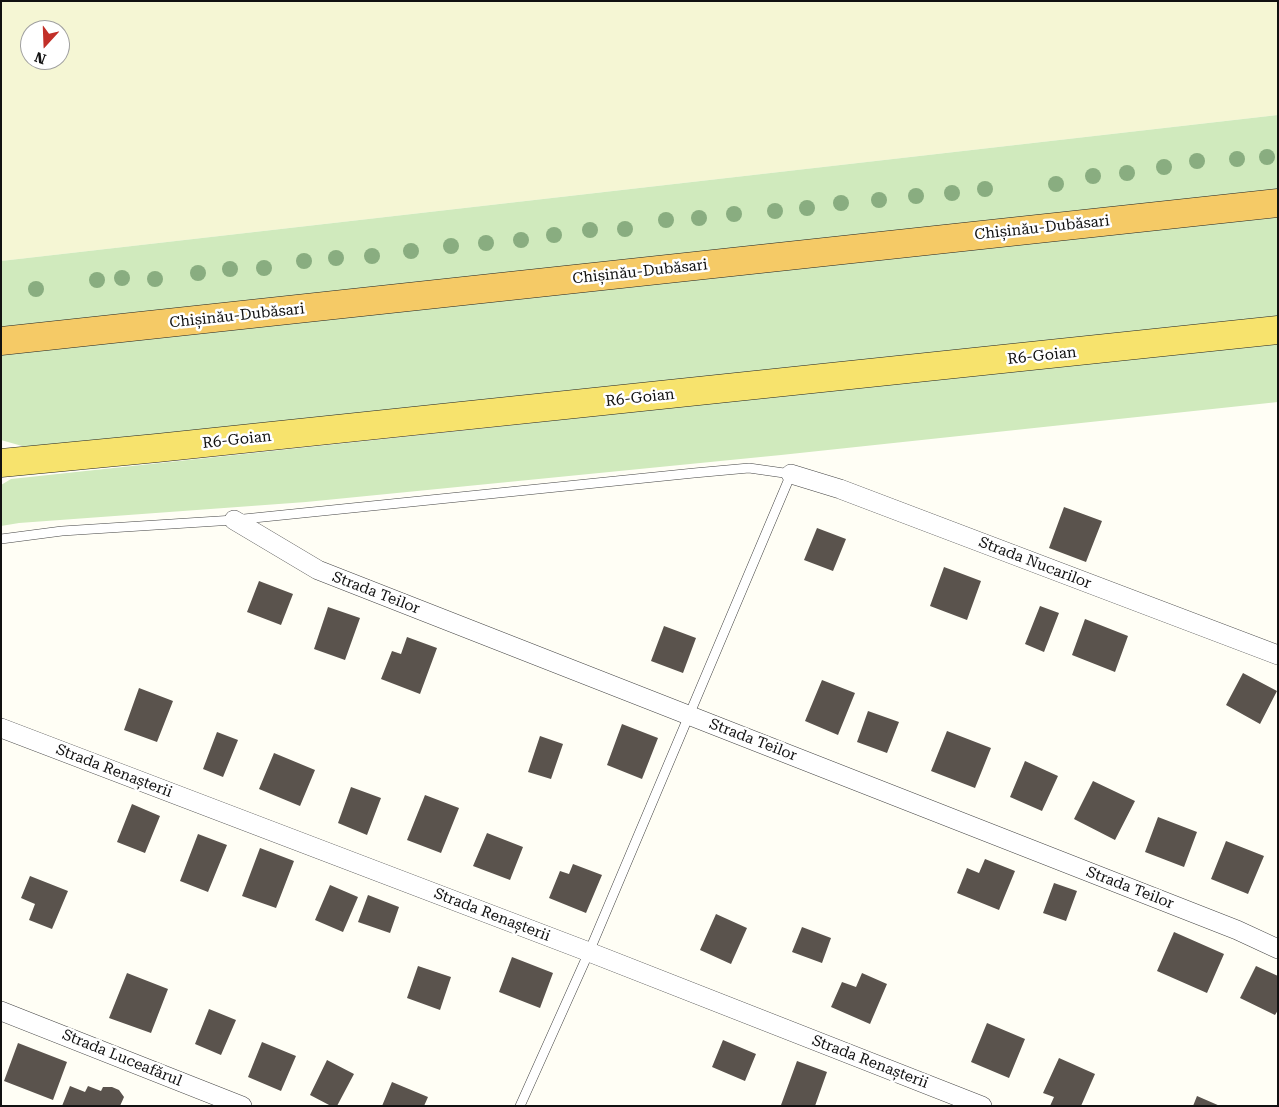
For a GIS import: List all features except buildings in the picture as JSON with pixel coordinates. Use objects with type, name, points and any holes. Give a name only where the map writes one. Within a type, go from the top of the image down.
[{"type":"highway","name":"Chișinău-Dubăsari","points":[[1,341],[1278,203]]},
{"type":"main road","name":"R6-Goian","points":[[1,463],[1278,330]]},
{"type":"street","name":"Strada Nucarilor","points":[[791,474],[840,489],[1278,655]]},
{"type":"street","name":"Strada Teilor","points":[[234,520],[318,570],[1236,930],[1278,949]]},
{"type":"street","name":"Strada Renașterii","points":[[1,728],[589,952],[982,1106]]},
{"type":"street","name":"Strada Luceafărul","points":[[1,1011],[242,1106]]},
{"type":"lane","points":[[1,539],[62,532],[234,520],[749,468],[791,474],[589,952],[520,1106]]},
{"type":"green space","points":[[1,1],[1278,1],[1278,115],[1,261]]},
{"type":"green space","points":[[1278,115],[1278,190],[9,328],[1,326],[1,261]]},
{"type":"green space","points":[[1278,215],[1278,322],[29,448],[1,440],[1,355]]},
{"type":"green space","points":[[1278,341],[1278,402],[781,455],[306,502],[19,523],[1,526],[1,485],[11,479],[514,425],[941,376]]}]
